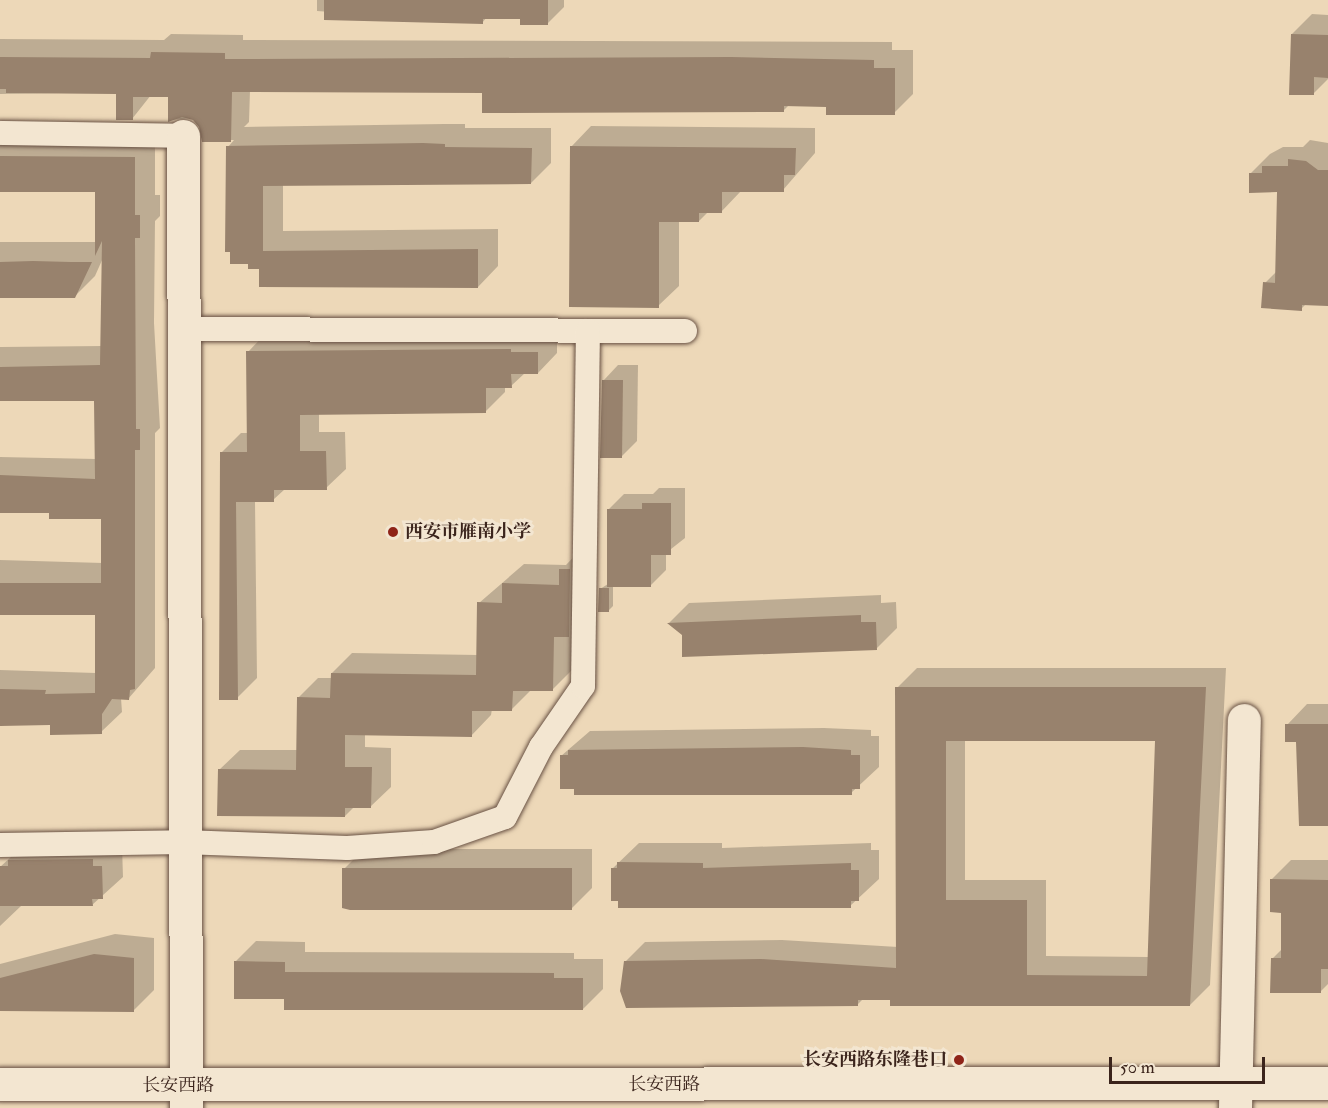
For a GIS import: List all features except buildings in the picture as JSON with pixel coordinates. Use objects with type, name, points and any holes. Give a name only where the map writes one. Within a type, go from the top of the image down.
[{"type":"main road","points":[[183,136],[183,842],[187,1097]]},
{"type":"main road","points":[[1235,1095],[1244,720]]},
{"type":"main road","name":"长安西路","points":[[0,1084],[187,1097],[1235,1095],[1328,1083]]},
{"type":"street","points":[[0,132],[183,136]]},
{"type":"street","points":[[183,329],[685,331]]},
{"type":"street","points":[[0,845],[183,842],[348,848],[434,842],[505,817],[541,747],[584,686],[588,330]]},
{"type":"place","name":"西安市雁南小学","points":[[393,532]]},
{"type":"place","name":"长安西路东隆巷口","points":[[959,1060]]}]
